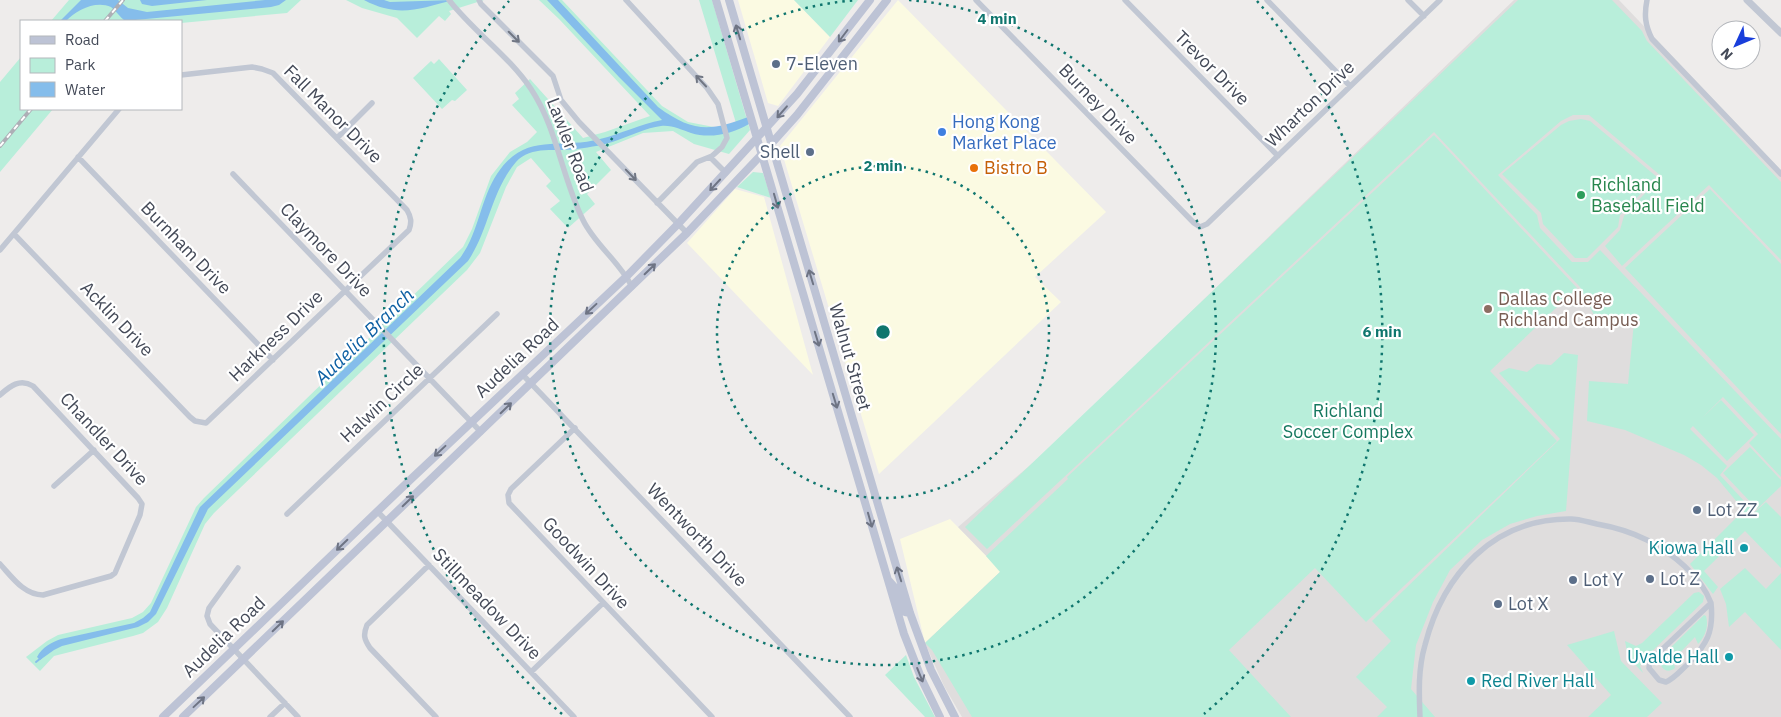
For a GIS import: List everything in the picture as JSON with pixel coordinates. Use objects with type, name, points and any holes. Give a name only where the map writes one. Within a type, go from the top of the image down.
[{"type":"main road","name":"Walnut Street","points":[[716,0],[886,577],[916,667],[940,717]]},
{"type":"main road","name":"Walnut Street","points":[[728,0],[910,613],[930,670],[954,717]]},
{"type":"main road","name":"Audelia Road","points":[[163,717],[377,511],[627,276],[766,130],[805,85],[870,0]]},
{"type":"main road","name":"Audelia Road","points":[[183,717],[687,233],[771,145],[811,99],[887,0]]},
{"type":"main road","points":[[823,360],[835,357]]},
{"type":"main road","points":[[856,473],[868,470]]},
{"type":"main road","points":[[886,577],[896,590],[905,612],[910,613]]},
{"type":"street","points":[[626,0],[707,88],[718,104],[727,138],[722,146],[710,157],[697,162],[656,202]]},
{"type":"street","name":"Burney Drive","points":[[976,0],[1200,227]]},
{"type":"street","name":"Trevor Drive","points":[[1125,0],[1278,156]]},
{"type":"street","points":[[1267,0],[1350,86]]},
{"type":"street","points":[[1408,0],[1424,16]]},
{"type":"street","name":"Wharton Drive","points":[[1200,227],[1207,224],[1440,0]]},
{"type":"street","points":[[1647,0],[1644,13],[1645,22],[1648,31],[1657,45],[1781,174]]},
{"type":"street","points":[[1747,0],[1781,33]]},
{"type":"street","name":"Lawler Road","points":[[450,1],[522,76],[532,91],[543,111],[568,186],[583,221],[600,245],[627,276],[632,287]]},
{"type":"street","points":[[480,1],[553,76],[561,100],[590,134],[687,233]]},
{"type":"street","name":"Fall Manor Drive","points":[[182,75],[252,67],[273,73],[406,210],[411,217],[411,224]]},
{"type":"street","points":[[337,138],[372,103]]},
{"type":"street","points":[[0,250],[118,110]]},
{"type":"street","name":"Burnham Drive","points":[[78,157],[273,360]]},
{"type":"street","points":[[710,157],[726,173]]},
{"type":"street","name":"Claymore Drive","points":[[233,174],[481,432]]},
{"type":"street","name":"Harkness Drive","points":[[201,422],[210,420],[406,234],[411,224]]},
{"type":"street","name":"Acklin Drive","points":[[14,234],[190,417],[201,422]]},
{"type":"street","name":"Halwin Circle","points":[[287,514],[498,314]]},
{"type":"street","name":"Wentworth Drive","points":[[522,374],[850,717]]},
{"type":"street","name":"Chandler Drive","points":[[0,395],[6,389],[22,382],[33,386],[142,504],[140,515],[115,573],[111,576],[43,595],[34,595],[26,591],[0,564]]},
{"type":"street","name":"Goodwin Drive","points":[[575,428],[511,489],[508,495],[509,503],[712,717]]},
{"type":"street","points":[[54,486],[94,450]]},
{"type":"street","name":"Stillmeadow Drive","points":[[377,511],[574,717]]},
{"type":"street","points":[[1420,717],[1419,678],[1424,645],[1446,593],[1457,575],[1472,557],[1494,541],[1519,528],[1536,523],[1572,519],[1635,534],[1668,553],[1702,586],[1711,603],[1711,628],[1702,648],[1673,678],[1666,682],[1659,680],[1649,668],[1650,661],[1711,603]]},
{"type":"street","points":[[429,565],[367,625],[364,633],[365,640],[370,648],[436,717]]},
{"type":"street","points":[[238,568],[209,608],[207,616],[210,624],[298,717]]},
{"type":"street","points":[[531,672],[603,603]]},
{"type":"street","points":[[270,717],[285,703]]},
{"type":"shaded area","points":[[738,0],[794,0],[830,37],[778,106],[768,103]]},
{"type":"shaded area","points":[[898,0],[1106,212],[1035,277],[1061,302],[879,474],[780,146]]},
{"type":"shaded area","name":"Dallas College Richland Campus","points":[[1514,0],[1619,0],[1781,170],[1781,717],[962,717],[944,686],[925,643],[1001,571],[958,527],[1050,448]]},
{"type":"shaded area","points":[[735,189],[764,197],[813,375],[687,243]]},
{"type":"shaded area","points":[[950,519],[1001,571],[925,643],[900,539]]},
{"type":"green space","points":[[69,0],[301,0],[287,13],[182,23],[182,20],[52,20]]},
{"type":"green space","points":[[346,0],[484,0],[449,11],[451,14],[445,21],[439,16],[417,38],[397,18],[362,8]]},
{"type":"green space","points":[[539,0],[562,0],[662,106],[688,122],[719,128],[736,123],[699,0],[712,0],[750,130],[729,154],[694,144],[673,131],[643,133],[596,152],[611,170],[587,194],[595,204],[568,228],[550,209],[560,201],[546,186],[551,181],[531,158],[517,167],[506,187],[480,253],[467,270],[214,513],[205,524],[167,608],[158,622],[143,633],[54,656],[40,671],[26,657],[47,641],[58,635],[132,618],[143,612],[151,603],[196,507],[463,247],[472,229],[491,176],[510,152],[527,142],[537,132],[512,105],[519,99],[515,93],[530,79],[583,138],[650,116]]},
{"type":"green space","points":[[794,0],[858,0],[830,37]]},
{"type":"green space","points":[[1518,0],[1612,0],[1642,31],[1647,41],[1781,182],[1781,260],[1709,185],[1622,266],[1605,246],[1620,230],[1624,216],[1661,176],[1589,115],[1573,115],[1561,121],[1498,175],[1537,215],[1540,228],[1572,262],[1588,262],[1600,250],[1781,439],[1781,477],[1749,443],[1758,434],[1723,397],[1702,418],[1721,400],[1754,435],[1727,461],[1693,426],[1690,429],[1727,466],[1720,475],[1746,503],[1742,508],[1717,478],[1701,465],[1684,455],[1625,430],[1587,421],[1589,381],[1628,384],[1634,322],[1595,317],[1580,287],[1434,132],[987,549],[965,527]]},
{"type":"green space","points":[[20,58],[20,110],[52,110],[0,172],[0,82]]},
{"type":"green space","points":[[439,59],[467,90],[442,109],[413,78],[431,61],[434,64]]},
{"type":"green space","name":"Richland Baseball Field","points":[[1581,119],[1590,121],[1657,177],[1620,215],[1618,227],[1587,258],[1575,258],[1543,224],[1541,213],[1502,174],[1561,125],[1569,121]]},
{"type":"green space","name":"Richland Soccer Complex","points":[[1434,135],[1577,288],[1490,371],[1557,441],[1366,622],[1315,568],[1229,650],[1291,717],[972,717],[932,650],[925,643],[1000,572],[986,556],[1068,479],[1067,477]]},
{"type":"green space","points":[[753,172],[763,173],[771,198],[737,187]]},
{"type":"green space","points":[[1710,189],[1781,264],[1781,434],[1625,268]]},
{"type":"green space","points":[[1564,353],[1578,355],[1566,511],[1537,516],[1510,524],[1482,540],[1450,570],[1433,602],[1416,645],[1411,689],[1435,717],[1377,717],[1387,707],[1356,677],[1391,641],[1372,621],[1560,439],[1499,373],[1509,368],[1527,372],[1537,364],[1551,365]]},
{"type":"green space","points":[[1750,447],[1781,480],[1781,486],[1757,509],[1723,473]]},
{"type":"green space","points":[[1766,502],[1781,517],[1781,568],[1745,531],[1704,571],[1718,587],[1713,594],[1690,564],[1748,506],[1755,512]]},
{"type":"green space","points":[[1745,568],[1766,589],[1781,573],[1781,650],[1745,612],[1729,627],[1726,604],[1720,589]]},
{"type":"green space","points":[[1699,592],[1704,596],[1703,602],[1644,659],[1640,666],[1643,673],[1628,657],[1625,641],[1636,646],[1642,643],[1694,593]]},
{"type":"green space","points":[[1704,615],[1707,620],[1707,627],[1698,644],[1695,637],[1673,660],[1675,668],[1669,671],[1664,669],[1660,658]]},
{"type":"green space","points":[[1614,631],[1621,661],[1662,703],[1647,717],[1588,717],[1611,695],[1567,645]]},
{"type":"green space","points":[[906,655],[914,677],[935,717],[925,717],[885,675]]},
{"type":"water","points":[[81,0],[118,0],[128,8],[147,12],[265,0],[286,0],[279,5],[271,7],[135,20],[124,20],[111,7],[93,5],[75,13],[67,20],[61,20]]},
{"type":"water","points":[[140,0],[207,0],[152,6],[142,4]]},
{"type":"water","points":[[364,0],[384,0],[390,2],[453,0],[419,9],[398,10],[376,6]]},
{"type":"water","points":[[547,0],[558,0],[658,107],[670,115],[691,125],[702,127],[723,125],[748,117],[749,124],[728,133],[706,136],[673,127],[661,126],[603,145],[569,150],[537,151],[522,157],[516,162],[501,185],[481,237],[468,261],[208,509],[156,614],[148,622],[138,627],[62,646],[40,660],[37,657],[39,653],[54,642],[134,623],[150,612],[200,507],[460,258],[471,238],[491,184],[508,161],[519,152],[531,147],[600,139],[662,120]]},
{"type":"waterway","name":"Audelia Branch","points":[[36,662],[41,658]]},
{"type":"railway","points":[[106,20],[123,0]]},
{"type":"railway","points":[[0,146],[30,110]]},
{"type":"place","name":"7-Eleven","points":[[776,64]]},
{"type":"place","name":"Hong Kong Market Place","points":[[942,132]]},
{"type":"place","name":"Shell","points":[[810,152]]},
{"type":"place","name":"Bistro B","points":[[974,168]]},
{"type":"place","name":"Richland Baseball Field","points":[[1581,195]]},
{"type":"place","name":"Dallas College Richland Campus","points":[[1488,309]]},
{"type":"place","name":"Lot ZZ","points":[[1697,510]]},
{"type":"place","name":"Kiowa Hall","points":[[1744,548]]},
{"type":"place","name":"Lot Z","points":[[1650,579]]},
{"type":"place","name":"Lot Y","points":[[1573,580]]},
{"type":"place","name":"Lot X","points":[[1498,604]]},
{"type":"place","name":"Uvalde Hall","points":[[1729,657]]},
{"type":"place","name":"Red River Hall","points":[[1471,681]]}]
